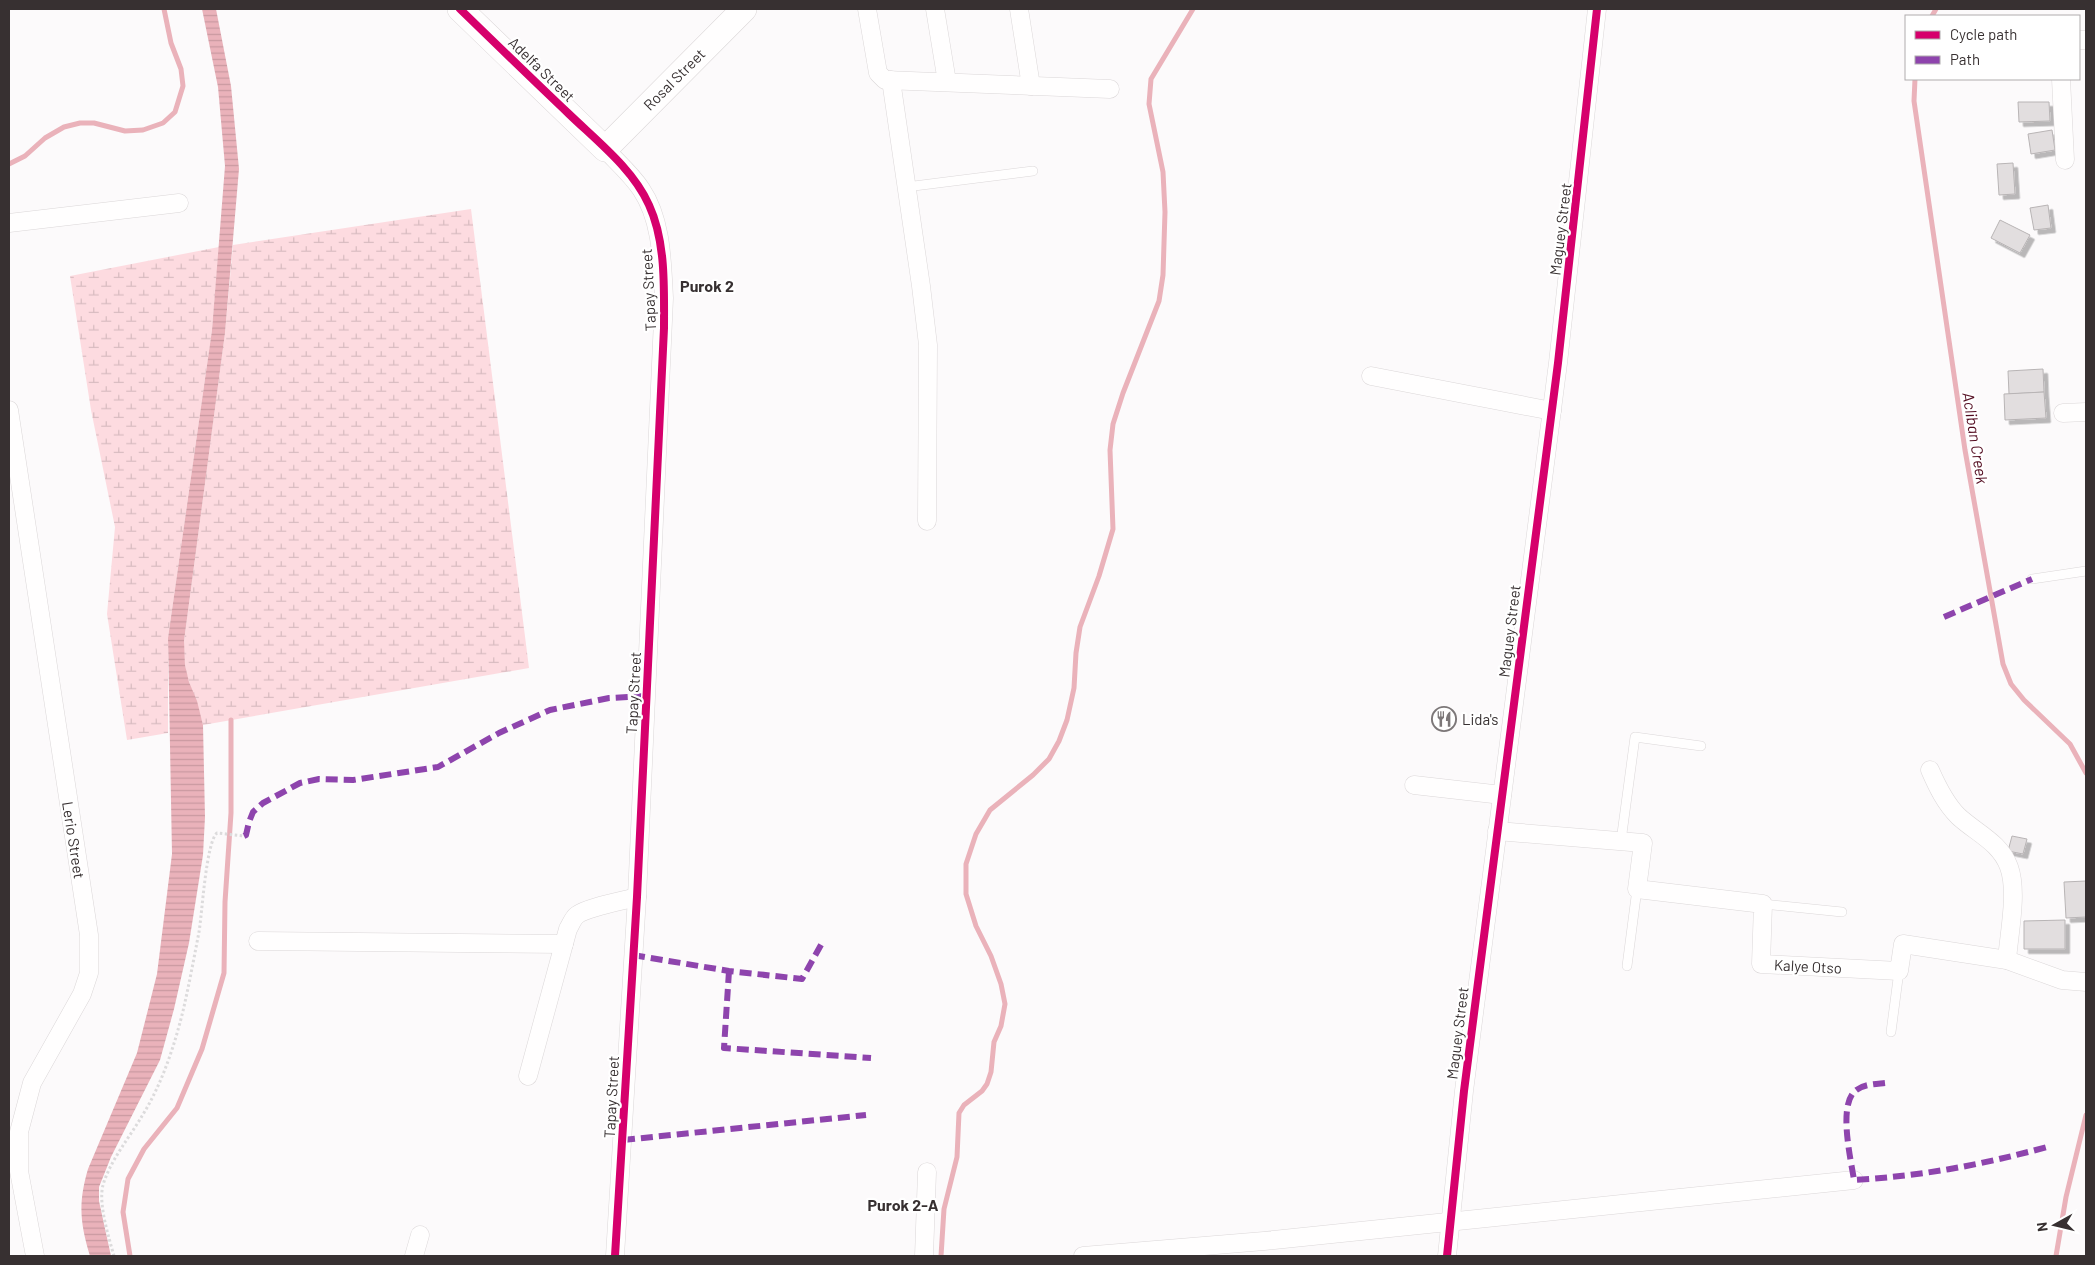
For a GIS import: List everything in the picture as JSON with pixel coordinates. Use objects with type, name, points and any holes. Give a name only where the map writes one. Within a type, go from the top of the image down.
[{"type":"street","name":"Rosal Street","points":[[605,149],[744,9]]},
{"type":"street","points":[[867,9],[880,77],[890,80],[1110,89]]},
{"type":"street","points":[[935,9],[947,82]]},
{"type":"street","points":[[1019,9],[1031,86]]},
{"type":"street","name":"Maguey Street","points":[[1447,1256],[1464,1091],[1552,412],[1598,9]]},
{"type":"street","name":"Adelfa Street","points":[[469,12],[605,149]]},
{"type":"street","points":[[890,80],[928,345],[927,521]]},
{"type":"street","points":[[2061,80],[2065,160]]},
{"type":"street","name":"Tapay Street","points":[[605,149],[641,190],[650,206],[658,232],[664,298],[637,897],[615,1256]]},
{"type":"street","points":[[9,224],[179,203]]},
{"type":"street","points":[[1372,376],[1552,412]]},
{"type":"street","name":"Lerio Street","points":[[9,410],[89,935],[90,958],[89,973],[82,994],[32,1083],[19,1132],[19,1171],[34,1256]]},
{"type":"street","points":[[2063,413],[2086,412]]},
{"type":"street","points":[[1930,770],[1946,802],[1959,816],[1988,837],[2001,852],[2009,867],[2013,892],[2007,960]]},
{"type":"street","points":[[1414,785],[1502,795]]},
{"type":"street","points":[[1497,831],[1643,843],[1636,889],[1763,904]]},
{"type":"street","points":[[528,1076],[568,929],[578,915],[637,897]]},
{"type":"street","name":"Kalye Otso","points":[[1763,904],[1761,964],[1899,971]]},
{"type":"street","points":[[258,941],[564,944]]},
{"type":"street","points":[[1899,971],[1903,944],[2007,960],[2062,980],[2086,982]]},
{"type":"street","points":[[924,1256],[927,1172]]},
{"type":"street","points":[[1083,1256],[1264,1241],[1854,1180]]},
{"type":"street","points":[[414,1256],[420,1235]]},
{"type":"lane","points":[[906,187],[1033,171]]},
{"type":"lane","points":[[2032,579],[2086,571]]},
{"type":"lane","points":[[1621,841],[1635,737],[1701,746]]},
{"type":"lane","points":[[1627,966],[1636,889]]},
{"type":"lane","points":[[1763,904],[1842,912]]},
{"type":"lane","points":[[1890,1032],[1899,971]]},
{"type":"path","points":[[114,1256],[102,1202],[102,1186],[143,1115],[169,1062],[183,1010],[199,931],[207,862],[214,836],[219,833],[244,836]]},
{"type":"green space","points":[[471,209],[529,668],[203,725],[186,672],[184,641],[225,333],[233,245]]},
{"type":"green space","points":[[219,247],[212,330],[168,638],[168,733],[127,740],[107,614],[115,527],[91,410],[70,276]]},
{"type":"shaded area","points":[[202,9],[216,9],[231,86],[239,169],[225,333],[184,641],[185,665],[203,725],[205,817],[203,855],[189,943],[160,1060],[111,1157],[99,1187],[99,1201],[111,1256],[90,1256],[82,1223],[85,1181],[88,1169],[137,1053],[157,974],[172,854],[168,638],[212,330],[225,166],[218,87]]},
{"type":"building","points":[[2018,102],[2049,102],[2050,121],[2019,122]]},
{"type":"building","points":[[2052,130],[2055,150],[2031,154],[2028,134]]},
{"type":"building","points":[[2013,163],[2015,194],[1999,195],[1997,164]]},
{"type":"building","points":[[2048,205],[2051,228],[2034,230],[2030,208]]},
{"type":"building","points":[[2000,220],[2030,235],[2020,253],[1991,238]]},
{"type":"building","points":[[2043,369],[2044,392],[2009,394],[2008,371]]},
{"type":"building","points":[[2044,392],[2046,418],[2005,420],[2004,394]]},
{"type":"building","points":[[2012,836],[2027,839],[2023,854],[2008,851]]},
{"type":"building","points":[[2086,881],[2086,917],[2066,918],[2064,882]]},
{"type":"building","points":[[2065,920],[2065,949],[2024,949],[2024,921]]},
{"type":"waterway","points":[[9,164],[25,156],[45,138],[64,127],[80,123],[94,123],[125,131],[143,130],[163,123],[175,112],[183,86],[181,69],[171,43],[164,9]]},
{"type":"waterway","points":[[941,1256],[944,1209],[957,1157],[959,1113],[964,1105],[982,1091],[987,1084],[991,1072],[994,1042],[1001,1026],[1005,1004],[1001,984],[991,956],[976,926],[966,894],[966,864],[976,834],[990,810],[1033,775],[1049,759],[1059,741],[1067,720],[1074,688],[1080,627],[1099,576],[1113,529],[1110,450],[1113,424],[1159,301],[1163,275],[1165,212],[1163,172],[1149,104],[1151,79],[1193,9]]},
{"type":"waterway","name":"Acliban Creek","points":[[1933,15],[1936,9]]},
{"type":"waterway","name":"Acliban Creek","points":[[1915,80],[1914,101],[1965,450],[2003,664],[2011,684],[2024,700],[2070,744],[2086,773]]},
{"type":"waterway","points":[[130,1256],[123,1212],[128,1179],[144,1149],[177,1108],[202,1049],[224,973],[225,902],[231,813],[231,720]]},
{"type":"waterway","name":"Acliban Creek","points":[[2056,1256],[2066,1197],[2086,1115]]},
{"type":"marked path","points":[[1944,617],[2032,579]]},
{"type":"marked path","points":[[244,836],[246,835],[253,812],[263,803],[300,783],[319,779],[353,780],[438,767],[499,733],[550,710],[609,698],[647,696]]},
{"type":"marked path","points":[[633,955],[729,971],[802,979],[822,943]]},
{"type":"marked path","points":[[729,971],[724,1048],[871,1058]]},
{"type":"marked path","points":[[1885,1083],[1862,1087],[1855,1091],[1850,1098],[1846,1120],[1854,1180],[1904,1176],[1951,1169],[2047,1147]]},
{"type":"marked path","points":[[623,1140],[866,1115]]},
{"type":"cycle path","points":[[460,9],[602,145],[634,179],[655,219],[663,265],[664,328],[637,897],[615,1256]]},
{"type":"cycle path","points":[[1447,1256],[1464,1091],[1558,363],[1597,9]]},
{"type":"place","name":"Lida's","points":[[1444,719]]},
{"type":"district","name":"Purok 2","points":[[707,285]]},
{"type":"district","name":"Purok 2-A","points":[[903,1204]]}]
